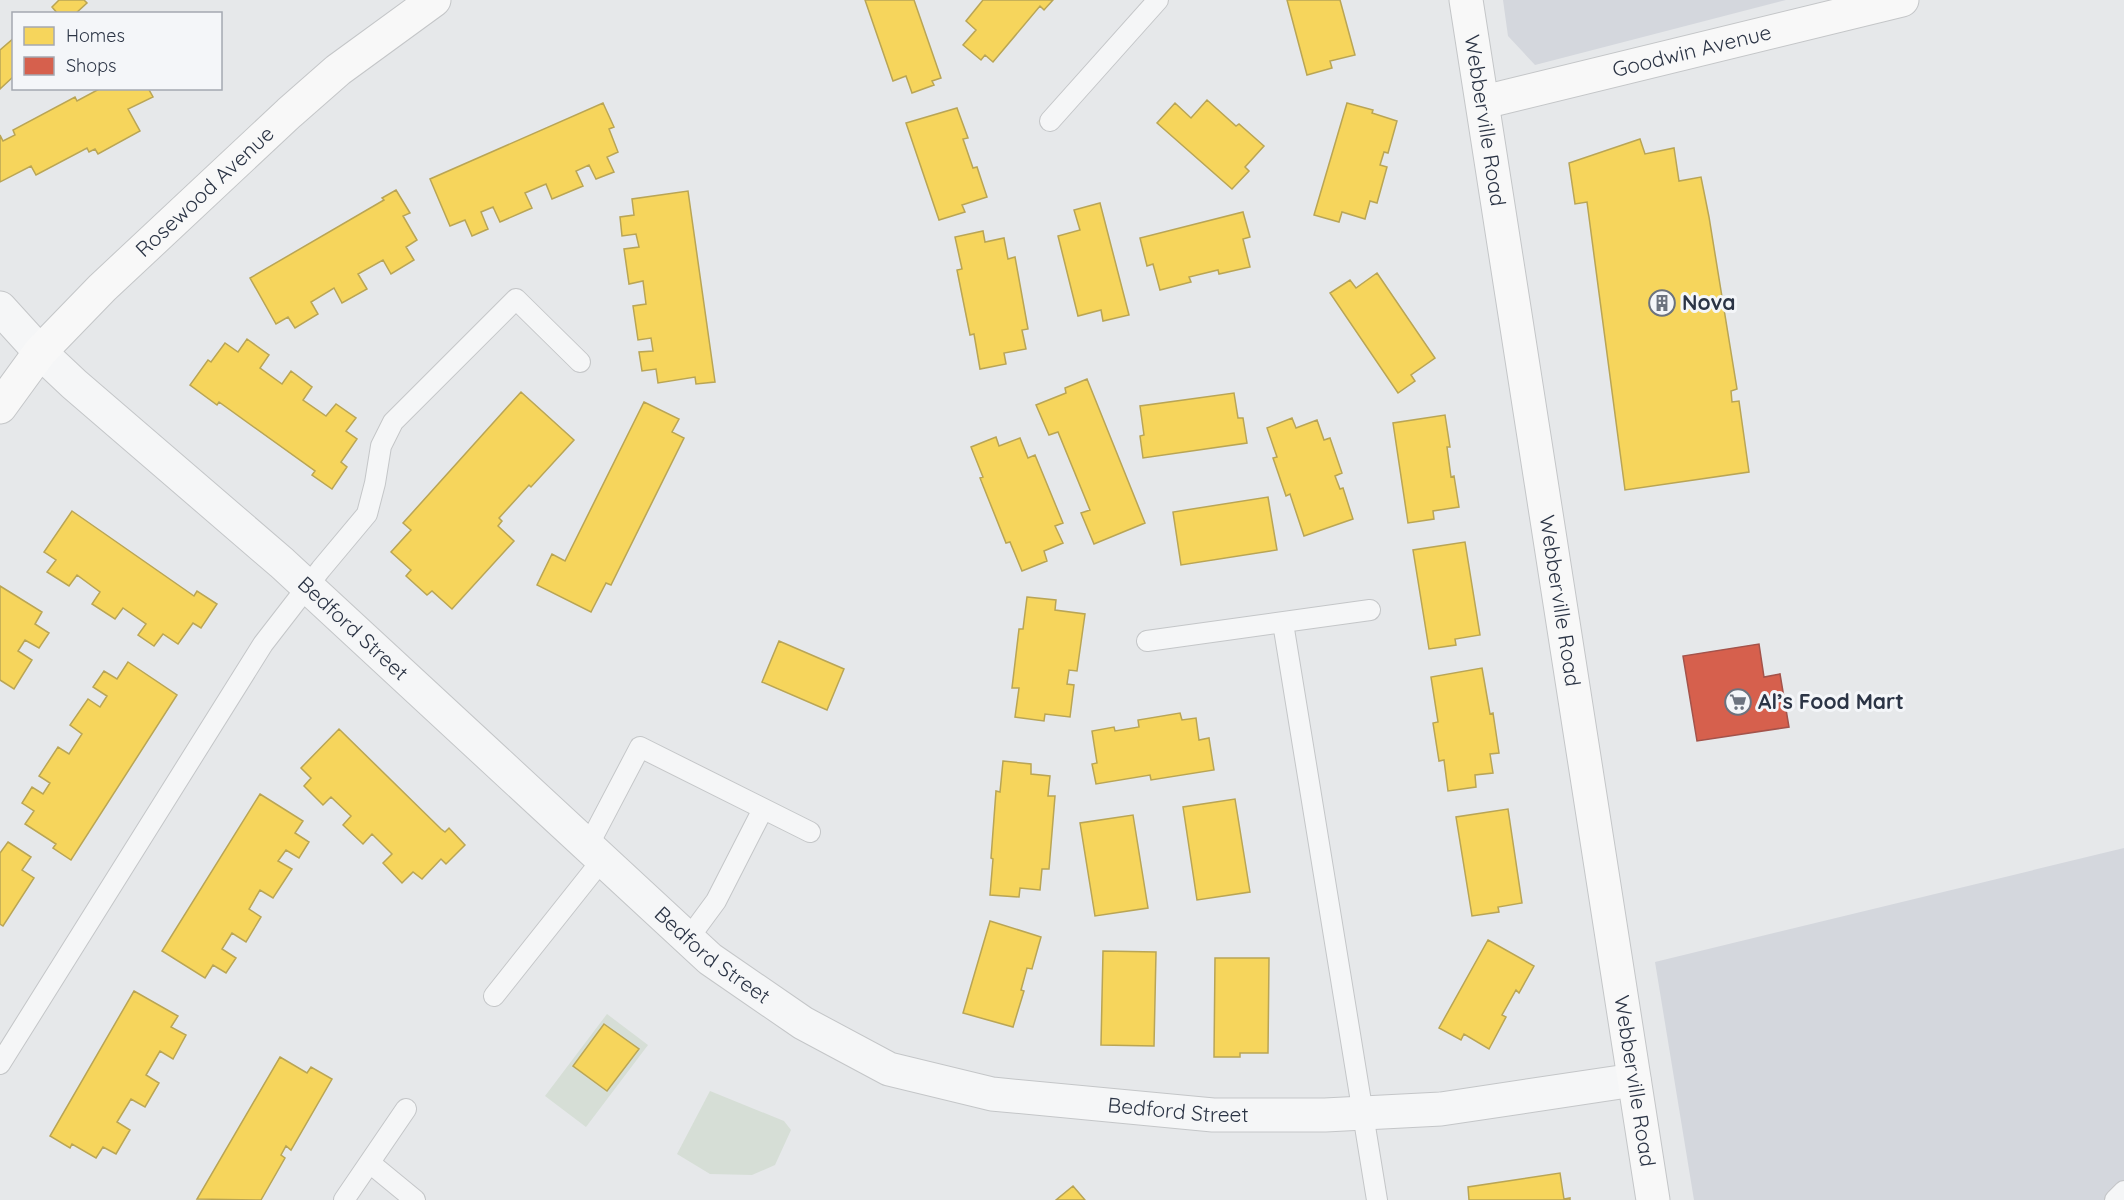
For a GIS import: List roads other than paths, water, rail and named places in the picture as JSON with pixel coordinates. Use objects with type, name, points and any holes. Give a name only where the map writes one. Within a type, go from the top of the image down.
[{"type":"street","name":"Rosewood Avenue","points":[[0,407],[40,352],[102,288],[338,70],[434,0]]},
{"type":"street","name":"Webberville Road","points":[[1466,0],[1484,102],[1653,1200]]},
{"type":"street","name":"Goodwin Avenue","points":[[1484,102],[1902,0]]},
{"type":"street","name":"Bedford Street","points":[[0,308],[40,352],[74,384],[307,586],[710,959],[803,1023],[889,1068],[992,1094],[1214,1115],[1362,1113],[1441,1109],[1634,1080]]},
{"type":"lane","points":[[1050,121],[1158,0]]},
{"type":"lane","points":[[0,1064],[263,644],[307,586],[367,514],[381,447],[393,422],[516,299],[580,362]]},
{"type":"lane","points":[[1147,641],[1370,610]]},
{"type":"lane","points":[[1283,623],[1377,1200]]},
{"type":"lane","points":[[494,996],[595,853],[640,747],[810,832]]},
{"type":"lane","points":[[688,939],[716,901],[763,809]]},
{"type":"lane","points":[[344,1200],[406,1109]]},
{"type":"lane","points":[[370,1163],[415,1200]]},
{"type":"lane","points":[[2115,1200],[2124,1191]]},
{"type":"place","name":"Nova","points":[[1662,303]]},
{"type":"place","name":"Al’s Food Mart","points":[[1738,702]]}]
